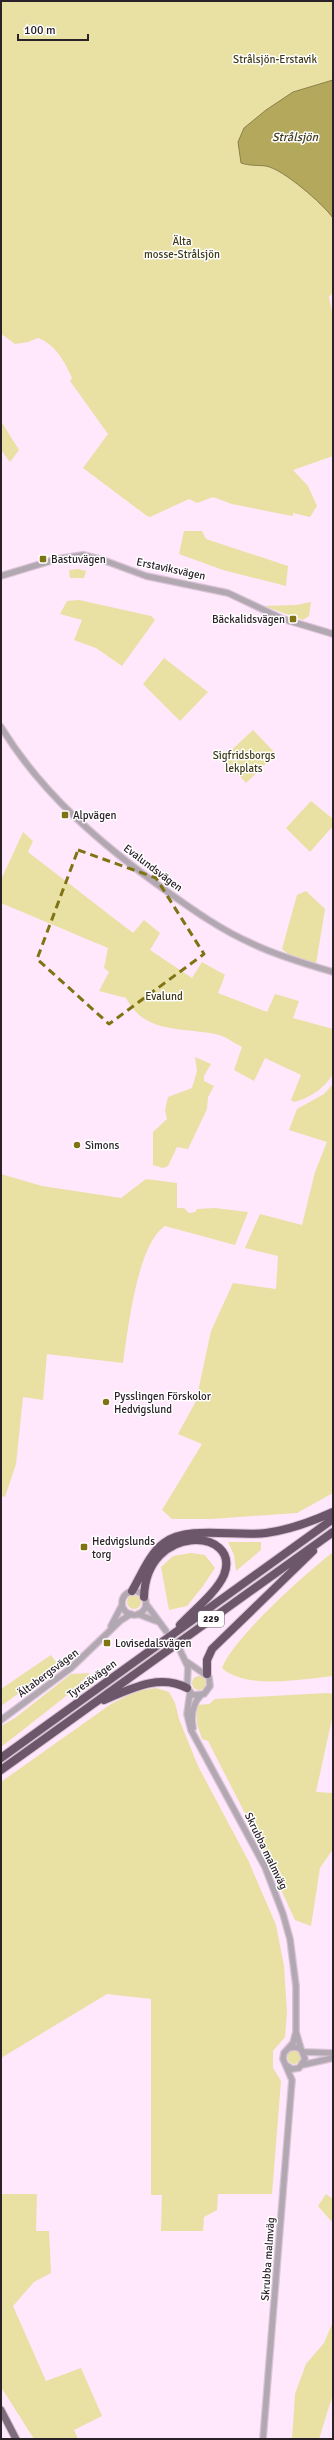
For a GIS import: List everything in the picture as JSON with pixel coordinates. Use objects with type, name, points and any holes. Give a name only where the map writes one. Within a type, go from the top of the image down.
[{"type":"highway","points":[[132,1591],[154,1552],[164,1543],[176,1536],[192,1534],[266,1533],[298,1526],[333,1512]]},
{"type":"highway","name":"Tyresövägen","points":[[1,1758],[333,1519]]},
{"type":"highway","points":[[203,1672],[212,1649],[332,1532]]},
{"type":"highway","name":"Tyresövägen","points":[[1,1770],[332,1532]]},
{"type":"highway","points":[[145,1601],[146,1580],[160,1555],[172,1545],[199,1539],[216,1546],[223,1554],[225,1570],[220,1581],[161,1642]]},
{"type":"highway","points":[[90,1706],[134,1688],[154,1682],[172,1683],[188,1690]]},
{"type":"main road","points":[[1,2410],[16,2439]]},
{"type":"street","name":"Erstaviksvägen","points":[[1,576],[57,559],[83,555],[103,560],[146,576],[228,593],[283,619],[333,634]]},
{"type":"street","name":"Evalundsvägen","points":[[1,727],[11,744],[68,812],[96,838],[153,882],[218,926],[253,944],[333,972]]},
{"type":"street","points":[[157,1622],[138,1614],[131,1614],[122,1606],[123,1597],[132,1591],[140,1593],[157,1622],[166,1631]]},
{"type":"street","points":[[138,1614],[143,1610],[145,1601]]},
{"type":"street","name":"Ältabergsvägen","points":[[103,1638],[117,1618],[122,1606]]},
{"type":"street","name":"Ältabergsvägen","points":[[1,1720],[71,1668],[131,1614]]},
{"type":"street","points":[[179,1648],[186,1662],[188,1690],[202,1695],[210,1686],[211,1681],[203,1672],[186,1662]]},
{"type":"street","points":[[188,1677],[191,1673],[203,1672]]},
{"type":"street","name":"Skrubba malmväg","points":[[188,1690],[188,1723],[265,1867],[283,1914],[294,1961],[297,1999],[296,2032],[289,2048]]},
{"type":"street","name":"Skrubba malmväg","points":[[195,1736],[192,1714],[196,1702],[202,1695]]},
{"type":"street","name":"Skrubba malmväg","points":[[296,2032],[303,2051]]},
{"type":"street","points":[[333,2053],[303,2051],[295,2047],[289,2048],[284,2053],[283,2059],[286,2066],[292,2068],[333,2058]]},
{"type":"street","points":[[301,2066],[305,2059],[303,2051]]},
{"type":"street","name":"Skrubba malmväg","points":[[263,2439],[292,2080],[286,2066]]},
{"type":"street","name":"Skrubba malmväg","points":[[292,2080],[301,2066]]},
{"type":"highlighted area","points":[[78,850],[156,878],[204,954],[109,1024],[37,959]]},
{"type":"green space","name":"Älta mosse-Strålsjön","points":[[1,1],[333,1],[333,292],[329,297],[333,317],[333,456],[293,470],[308,486],[317,506],[310,517],[293,513],[293,516],[287,515],[232,504],[213,497],[197,503],[189,499],[150,517],[147,516],[83,468],[108,434],[70,381],[72,378],[59,354],[50,345],[38,338],[28,342],[15,344],[3,335],[1,336]]},
{"type":"green space","points":[[1,421],[19,450],[10,462],[1,450]]},
{"type":"green space","points":[[184,531],[202,531],[206,539],[288,566],[286,586],[223,570],[179,554]]},
{"type":"green space","points":[[78,569],[86,571],[84,578],[70,578],[69,570]]},
{"type":"green space","points":[[79,600],[151,616],[155,620],[122,666],[96,648],[74,640],[82,620],[60,614],[67,601]]},
{"type":"green space","points":[[311,602],[309,616],[303,620],[264,606],[296,605]]},
{"type":"green space","points":[[164,658],[208,692],[180,721],[143,684]]},
{"type":"green space","name":"Sigfridsborgs lekplats","points":[[253,730],[276,754],[246,783],[223,758]]},
{"type":"green space","points":[[311,801],[333,819],[333,826],[310,852],[286,828]]},
{"type":"green space","name":"Evalund","points":[[23,832],[33,841],[28,852],[133,933],[144,920],[160,933],[150,950],[192,978],[202,962],[225,975],[218,993],[267,1012],[275,994],[299,1001],[293,1018],[333,1029],[333,1073],[322,1088],[305,1098],[294,1102],[291,1100],[301,1075],[265,1058],[254,1081],[234,1070],[242,1047],[229,1039],[202,1032],[164,1027],[153,1023],[143,1018],[134,1010],[126,998],[99,991],[109,972],[104,968],[108,948],[1,903],[1,880]]},
{"type":"green space","points":[[306,891],[325,909],[316,964],[288,954],[282,949],[297,895]]},
{"type":"green space","points":[[195,1057],[211,1064],[204,1076],[204,1081],[214,1086],[208,1097],[207,1109],[188,1149],[177,1147],[168,1166],[163,1168],[153,1165],[153,1132],[167,1119],[165,1110],[168,1097],[192,1088],[197,1071]]},
{"type":"green space","points":[[332,1085],[333,1493],[297,1513],[211,1519],[172,1519],[162,1510],[202,1444],[178,1434],[196,1401],[211,1331],[233,1283],[276,1289],[278,1256],[245,1248],[260,1214],[302,1225],[315,1172],[327,1142],[289,1130],[297,1109],[324,1094]]},
{"type":"green space","points":[[1,1174],[42,1186],[121,1198],[146,1179],[177,1183],[177,1208],[184,1208],[189,1213],[195,1212],[197,1209],[215,1208],[248,1212],[235,1245],[165,1226],[155,1236],[147,1250],[135,1289],[123,1363],[47,1354],[43,1400],[23,1397],[16,1464],[5,1497],[1,1496]]},
{"type":"green space","points":[[228,1542],[261,1542],[261,1550],[236,1571],[234,1555]]},
{"type":"green space","points":[[333,1552],[333,1676],[291,1681],[260,1681],[232,1675],[222,1668],[229,1656],[254,1624],[289,1590]]},
{"type":"green space","points":[[191,1553],[205,1555],[215,1568],[187,1606],[169,1610],[161,1567],[173,1556]]},
{"type":"green space","points":[[134,1595],[139,1597],[141,1602],[139,1607],[134,1609],[129,1607],[127,1602],[129,1597]]},
{"type":"green space","points":[[167,1643],[169,1645],[1,1766],[1,1761]]},
{"type":"green space","points":[[51,1655],[58,1665],[1,1706],[1,1689]]},
{"type":"green space","points":[[90,1673],[70,1693],[1,1747],[1,1726],[15,1718],[71,1674]]},
{"type":"green space","points":[[196,1676],[202,1676],[206,1680],[206,1686],[202,1690],[196,1690],[192,1686],[192,1680]]},
{"type":"green space","points":[[156,1688],[169,1692],[175,1703],[179,1719],[198,1766],[248,1860],[276,1925],[284,1966],[287,2012],[285,2037],[273,2051],[273,2068],[281,2081],[272,2194],[218,2194],[217,2210],[204,2217],[203,2231],[161,2231],[162,2195],[151,2195],[151,1999],[107,1994],[1,2058],[1,1782],[111,1704],[137,1691]]},
{"type":"green space","points":[[327,1693],[333,1694],[333,1714],[316,1792],[333,1793],[333,1849],[320,1868],[311,1926],[295,1920],[252,1827],[208,1741],[202,1739],[197,1724],[197,1705],[209,1704],[215,1699]]},
{"type":"green space","points":[[294,2050],[299,2052],[301,2057],[299,2062],[294,2064],[289,2062],[287,2057],[289,2052]]},
{"type":"green space","points":[[1,2194],[37,2194],[36,2231],[49,2231],[51,2273],[34,2282],[13,2306],[46,2381],[81,2368],[102,2416],[74,2430],[78,2439],[34,2439],[1,2387]]},
{"type":"green space","points":[[326,2194],[333,2199],[333,2223],[318,2206]]},
{"type":"green space","points":[[333,2322],[333,2394],[319,2439],[292,2439],[295,2394],[306,2364],[324,2343]]},
{"type":"water","name":"Strålsjön","points":[[333,80],[333,218],[312,196],[282,173],[266,166],[241,163],[238,142],[244,128],[266,110],[293,92]]},
{"type":"place","name":"Bastuvägen","points":[[43,559]]},
{"type":"place","name":"Bäckalidsvägen","points":[[293,619]]},
{"type":"place","name":"Alpvägen","points":[[65,815]]},
{"type":"place","name":"Simons","points":[[77,1145]]},
{"type":"place","name":"Pysslingen Förskolor Hedvigslund","points":[[106,1402]]},
{"type":"place","name":"Hedvigslunds torg","points":[[84,1547]]},
{"type":"place","name":"Lovisedalsvägen","points":[[107,1643]]},
{"type":"park label","name":"Strålsjön-Erstavik","points":[[275,59]]}]
